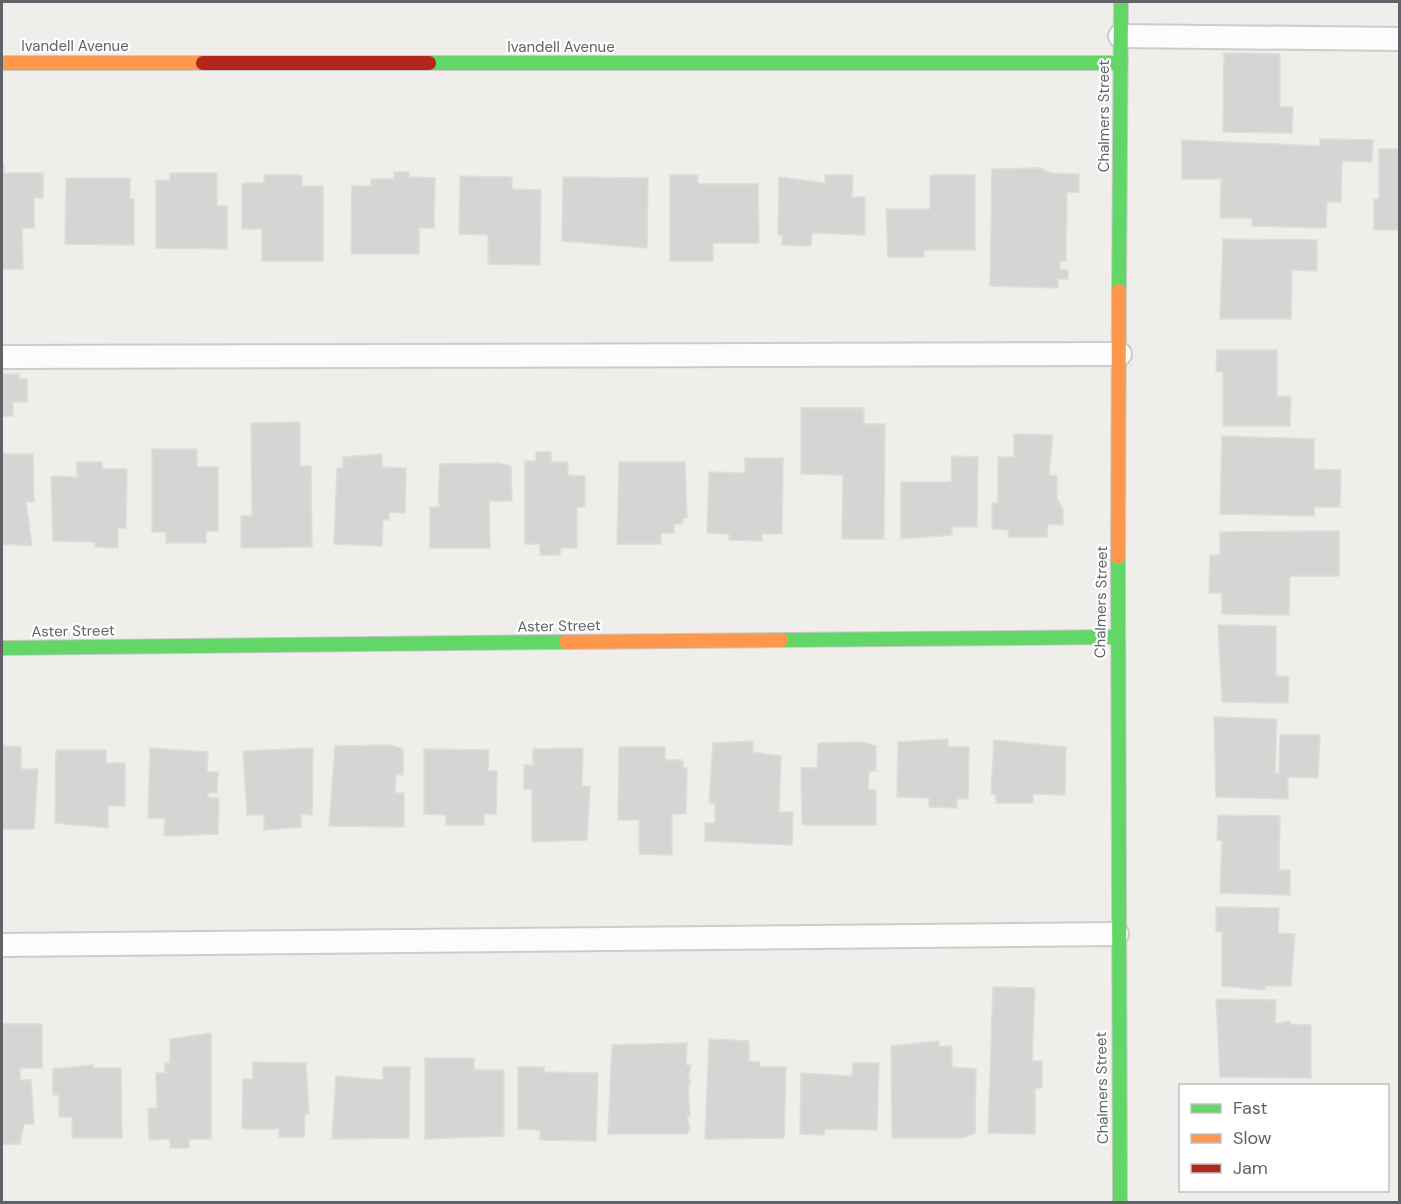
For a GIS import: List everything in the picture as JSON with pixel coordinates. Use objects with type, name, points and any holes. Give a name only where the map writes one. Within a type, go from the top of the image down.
[{"type":"street","name":"Chalmers Street","points":[[1120,1203],[1117,637],[1121,2]]},
{"type":"street","name":"Ivandell Avenue","points":[[2,63],[1121,63]]},
{"type":"street","name":"Aster Street","points":[[2,648],[1117,637]]},
{"type":"lane","points":[[1120,36],[1400,39]]},
{"type":"lane","points":[[2,357],[1120,354]]},
{"type":"lane","points":[[2,945],[1117,934]]},
{"type":"building","points":[[1224,53],[1280,54],[1280,107],[1293,107],[1292,133],[1223,132]]},
{"type":"building","points":[[1320,139],[1373,140],[1372,162],[1342,161],[1341,202],[1327,202],[1326,228],[1252,226],[1252,218],[1220,218],[1221,179],[1182,179],[1182,140],[1320,146]]},
{"type":"building","points":[[1379,149],[1400,149],[1400,230],[1374,230],[1374,199],[1379,199]]},
{"type":"building","points":[[2,165],[4,165],[4,173],[43,173],[43,198],[34,198],[34,228],[22,228],[23,269],[2,269]]},
{"type":"building","points":[[1039,168],[1051,173],[1079,174],[1079,192],[1067,192],[1066,261],[1060,261],[1060,270],[1068,270],[1068,279],[1058,279],[1058,288],[990,286],[992,169]]},
{"type":"building","points":[[394,172],[409,172],[409,177],[435,178],[434,228],[419,228],[419,254],[351,254],[352,186],[371,186],[371,179],[394,179]]},
{"type":"building","points":[[170,173],[217,173],[217,206],[227,206],[227,249],[156,248],[156,180],[170,181]]},
{"type":"building","points":[[264,175],[302,175],[302,186],[323,186],[323,261],[262,261],[262,229],[242,229],[242,183],[264,183]]},
{"type":"building","points":[[670,175],[698,175],[698,184],[758,184],[759,243],[713,243],[713,261],[670,261]]},
{"type":"building","points":[[825,175],[853,175],[852,197],[865,197],[865,235],[812,233],[811,246],[782,245],[782,235],[778,235],[779,177],[825,183]]},
{"type":"building","points":[[930,175],[975,175],[975,250],[924,250],[924,257],[888,257],[886,209],[930,209]]},
{"type":"building","points":[[460,176],[512,177],[512,189],[541,190],[540,265],[488,264],[488,235],[459,234]]},
{"type":"building","points":[[563,177],[648,178],[647,248],[562,241]]},
{"type":"building","points":[[66,178],[130,178],[130,199],[134,199],[134,245],[65,244]]},
{"type":"building","points":[[1223,239],[1317,240],[1317,271],[1292,270],[1291,319],[1220,319]]},
{"type":"building","points":[[1217,350],[1277,350],[1277,396],[1291,397],[1290,426],[1223,426],[1223,372],[1216,372]]},
{"type":"building","points":[[2,374],[19,374],[19,379],[27,379],[27,402],[13,402],[13,416],[2,416]]},
{"type":"building","points":[[801,408],[864,408],[864,424],[885,424],[884,539],[842,539],[843,475],[801,474]]},
{"type":"building","points":[[300,422],[300,466],[311,466],[312,547],[241,548],[241,516],[252,516],[251,423]]},
{"type":"building","points":[[1014,434],[1053,435],[1049,475],[1057,476],[1057,499],[1063,509],[1063,525],[1048,524],[1047,537],[1008,537],[1009,530],[992,529],[992,503],[998,503],[998,457],[1014,457]]},
{"type":"building","points":[[1222,436],[1314,439],[1314,469],[1341,470],[1340,507],[1314,507],[1314,516],[1220,514]]},
{"type":"building","points":[[152,449],[197,449],[197,467],[218,467],[218,531],[206,531],[206,543],[166,543],[166,532],[152,532]]},
{"type":"building","points":[[536,452],[551,452],[551,462],[568,462],[568,475],[585,476],[585,507],[577,507],[577,548],[560,548],[560,555],[540,555],[540,544],[525,544],[525,461],[536,461]]},
{"type":"building","points":[[2,454],[33,454],[34,502],[26,502],[32,546],[2,544]]},
{"type":"building","points":[[382,454],[382,467],[406,468],[405,513],[389,512],[389,520],[383,520],[382,546],[334,544],[337,468],[343,468],[343,457]]},
{"type":"building","points":[[952,456],[978,457],[977,527],[952,527],[952,535],[901,539],[901,482],[951,482]]},
{"type":"building","points":[[745,458],[783,458],[782,534],[762,534],[762,541],[729,540],[729,534],[707,533],[709,472],[745,473]]},
{"type":"building","points":[[77,462],[102,462],[102,469],[127,469],[126,528],[118,528],[118,548],[95,547],[95,542],[53,541],[51,476],[77,477]]},
{"type":"building","points":[[619,462],[685,462],[687,518],[683,518],[683,524],[674,524],[674,533],[661,533],[661,544],[617,544]]},
{"type":"building","points":[[496,463],[511,466],[512,501],[489,501],[490,548],[430,548],[430,507],[441,507],[438,502],[440,464]]},
{"type":"building","points":[[1339,531],[1339,576],[1290,576],[1289,615],[1222,614],[1222,593],[1209,593],[1210,555],[1220,555],[1220,532]]},
{"type":"building","points":[[1218,625],[1276,626],[1276,676],[1289,677],[1288,703],[1222,702]]},
{"type":"building","points":[[1214,717],[1277,719],[1275,773],[1279,773],[1280,735],[1320,735],[1318,778],[1288,777],[1288,799],[1216,797]]},
{"type":"building","points":[[948,739],[948,747],[969,747],[968,799],[957,799],[957,808],[929,807],[929,798],[897,797],[898,742]]},
{"type":"building","points":[[994,740],[1066,747],[1065,795],[1033,794],[1033,803],[996,803],[996,795],[991,794]]},
{"type":"building","points":[[753,741],[753,752],[781,756],[779,812],[793,812],[792,845],[705,841],[705,823],[715,823],[715,803],[709,803],[713,743]]},
{"type":"building","points":[[862,742],[876,746],[876,771],[869,771],[868,790],[876,790],[876,825],[802,825],[801,768],[817,768],[818,743]]},
{"type":"building","points":[[390,745],[403,749],[403,775],[396,775],[395,793],[404,793],[404,827],[329,826],[335,746]]},
{"type":"building","points":[[2,746],[21,747],[21,769],[38,769],[34,829],[2,829]]},
{"type":"building","points":[[619,747],[665,747],[665,760],[683,760],[683,768],[687,768],[686,814],[672,814],[672,855],[639,854],[639,820],[618,820]]},
{"type":"building","points":[[150,748],[208,752],[207,772],[218,772],[217,793],[208,793],[208,798],[219,798],[218,834],[164,836],[165,819],[148,818]]},
{"type":"building","points":[[313,748],[312,815],[301,814],[301,827],[264,830],[264,815],[247,815],[243,751]]},
{"type":"building","points":[[583,748],[582,786],[590,786],[587,840],[532,842],[532,789],[524,789],[524,765],[533,765],[533,749]]},
{"type":"building","points":[[424,749],[489,750],[488,771],[497,771],[496,814],[484,814],[484,825],[446,825],[446,815],[424,814]]},
{"type":"building","points":[[56,750],[106,750],[106,763],[125,763],[125,806],[108,806],[108,828],[55,823]]},
{"type":"building","points":[[1218,815],[1280,816],[1279,870],[1290,870],[1290,895],[1220,893],[1222,840],[1217,840]]},
{"type":"building","points":[[1216,907],[1279,908],[1278,933],[1295,934],[1291,986],[1265,986],[1265,990],[1222,986],[1222,932],[1216,932]]},
{"type":"building","points":[[993,987],[1035,988],[1032,1061],[1042,1061],[1042,1088],[1035,1088],[1035,1134],[988,1133]]},
{"type":"building","points":[[1216,999],[1276,1000],[1275,1024],[1290,1021],[1290,1024],[1311,1025],[1311,1078],[1220,1077]]},
{"type":"building","points":[[2,1024],[42,1024],[42,1068],[20,1068],[20,1080],[31,1080],[34,1124],[24,1124],[20,1144],[2,1144]]},
{"type":"building","points":[[211,1033],[211,1139],[189,1139],[189,1148],[170,1148],[170,1139],[149,1140],[148,1108],[157,1108],[156,1073],[170,1073],[165,1071],[165,1063],[170,1063],[170,1039]]},
{"type":"building","points":[[709,1039],[749,1041],[749,1061],[760,1062],[760,1067],[786,1067],[784,1138],[705,1139]]},
{"type":"building","points":[[939,1041],[939,1046],[952,1046],[952,1067],[976,1069],[975,1133],[963,1138],[892,1138],[891,1046]]},
{"type":"building","points":[[687,1043],[686,1065],[691,1065],[688,1080],[691,1080],[688,1088],[690,1116],[687,1116],[690,1129],[687,1134],[608,1134],[612,1045]]},
{"type":"building","points":[[425,1058],[474,1058],[474,1070],[504,1070],[504,1136],[425,1139]]},
{"type":"building","points":[[253,1062],[306,1063],[309,1114],[305,1114],[304,1137],[279,1137],[279,1129],[242,1129],[243,1079],[253,1080]]},
{"type":"building","points":[[853,1063],[879,1063],[877,1130],[825,1129],[824,1135],[800,1134],[801,1073],[852,1076]]},
{"type":"building","points":[[93,1065],[93,1068],[121,1068],[122,1138],[72,1138],[72,1117],[59,1117],[59,1095],[53,1095],[53,1069]]},
{"type":"building","points":[[383,1067],[410,1067],[409,1138],[332,1139],[336,1076],[383,1080]]},
{"type":"building","points":[[518,1067],[544,1067],[544,1072],[598,1073],[596,1141],[540,1140],[540,1130],[518,1129]]},
{"type":"traffic: fast","points":[[1119,291],[1121,2]]},
{"type":"traffic: fast","points":[[429,63],[1121,63]]},
{"type":"traffic: fast","points":[[1118,557],[1120,1202]]},
{"type":"traffic: fast","points":[[781,640],[1117,637]]},
{"type":"traffic: fast","points":[[2,648],[566,642]]},
{"type":"traffic: slow","points":[[2,63],[203,63]]},
{"type":"traffic: slow","points":[[1118,557],[1119,291]]},
{"type":"traffic: slow","points":[[566,642],[781,640]]},
{"type":"traffic: jam","points":[[203,63],[429,63]]}]
